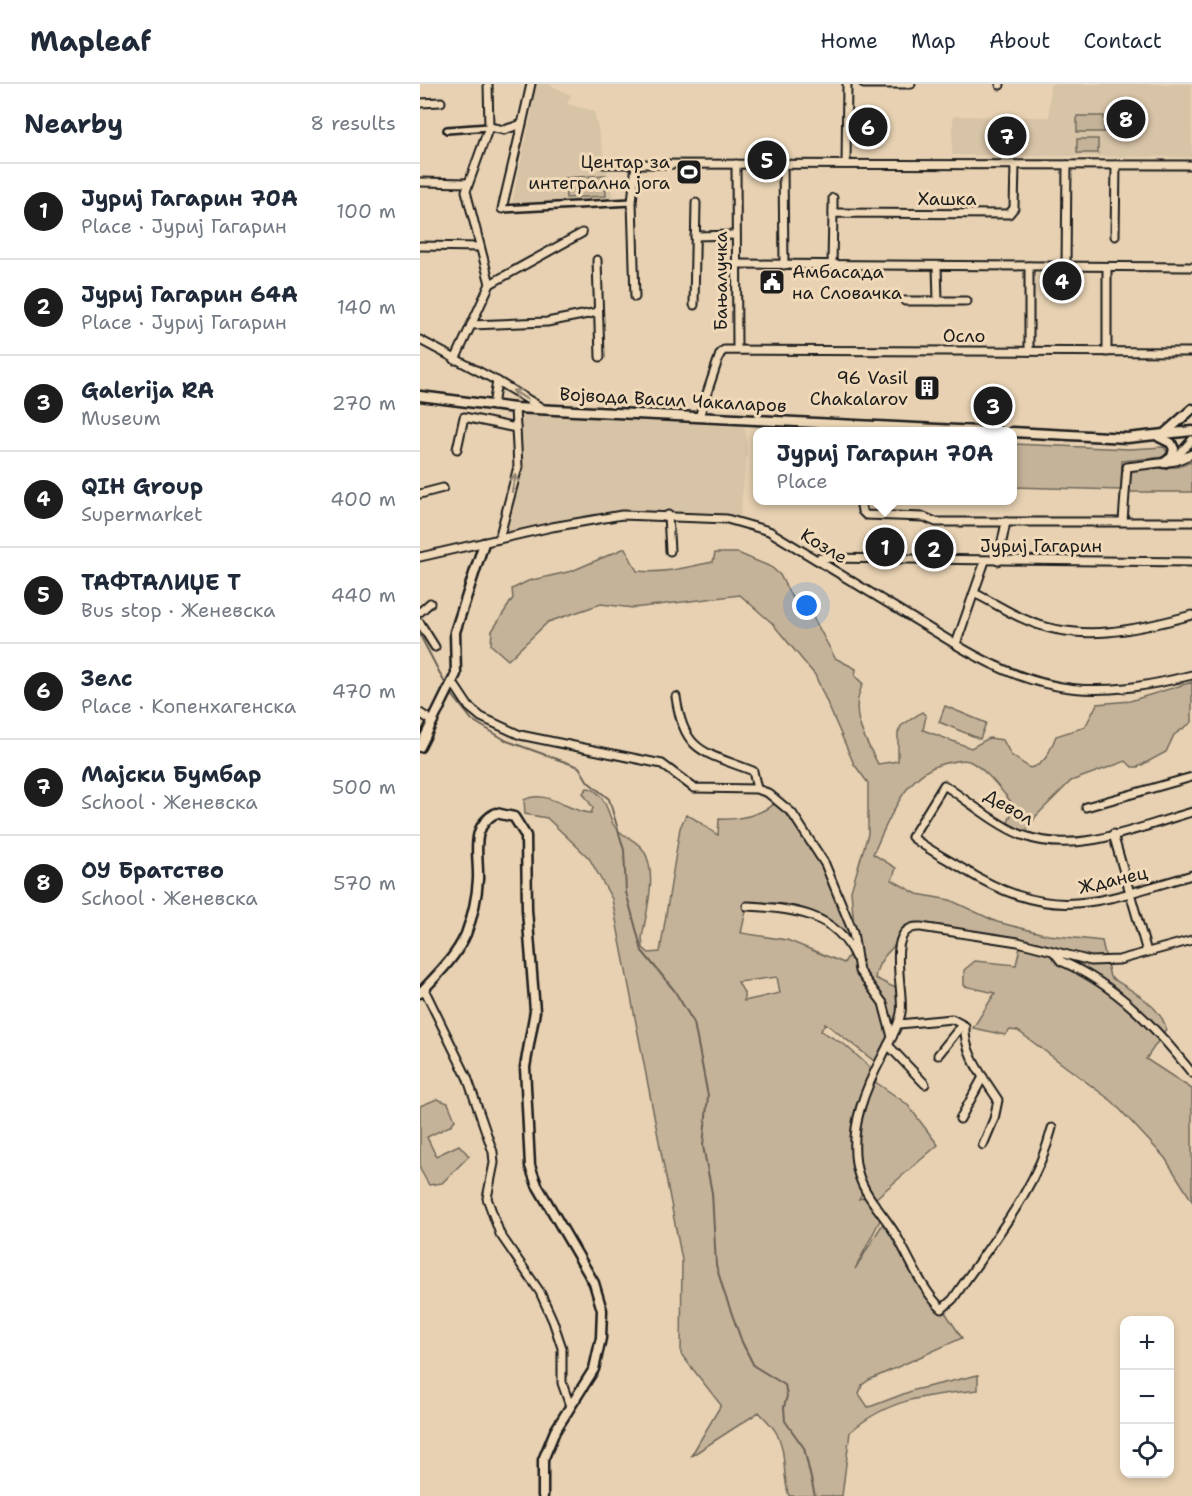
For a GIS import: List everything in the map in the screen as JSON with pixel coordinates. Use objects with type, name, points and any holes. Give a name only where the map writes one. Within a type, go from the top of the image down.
[{"type":"street","points":[[488,84],[489,127],[468,183],[466,196],[490,284]]},
{"type":"street","points":[[531,84],[502,208],[632,202]]},
{"type":"street","points":[[846,164],[847,84]]},
{"type":"street","points":[[864,84],[911,84]]},
{"type":"street","points":[[420,103],[441,102]]},
{"type":"street","points":[[447,130],[489,127],[504,130],[522,124]]},
{"type":"street","points":[[635,297],[632,202],[636,163]]},
{"type":"street","points":[[604,164],[1192,165]]},
{"type":"street","name":"Бањалучка","points":[[699,417],[720,354],[724,350],[737,349],[736,164]]},
{"type":"street","points":[[783,164],[784,265]]},
{"type":"street","name":"Хашка","points":[[833,213],[1007,214],[1014,208],[1015,165]]},
{"type":"street","points":[[1066,267],[1067,165]]},
{"type":"street","points":[[1115,236],[1116,165]]},
{"type":"street","points":[[420,182],[468,183]]},
{"type":"street","points":[[832,265],[833,198]]},
{"type":"street","points":[[694,305],[696,203]]},
{"type":"street","points":[[456,360],[490,284],[582,233]]},
{"type":"street","points":[[695,236],[736,235]]},
{"type":"street","points":[[420,246],[480,247]]},
{"type":"street","points":[[597,260],[600,357]]},
{"type":"street","points":[[736,264],[1192,267]]},
{"type":"street","points":[[937,266],[938,301]]},
{"type":"street","points":[[1029,266],[1029,351]]},
{"type":"street","points":[[1107,267],[1107,352]]},
{"type":"street","points":[[905,301],[967,301]]},
{"type":"street","points":[[471,325],[547,322],[598,312]]},
{"type":"street","points":[[420,340],[497,381],[544,410]]},
{"type":"street","name":"Осло","points":[[737,349],[1192,352]]},
{"type":"street","points":[[493,406],[497,381]]},
{"type":"street","name":"Војвода Васил Чакаларов","points":[[420,396],[515,408],[845,427]]},
{"type":"street","points":[[499,539],[518,467],[515,408]]},
{"type":"street","points":[[1158,437],[1183,420],[1192,409]]},
{"type":"street","points":[[457,449],[464,417],[516,428]]},
{"type":"street","points":[[1017,432],[1117,438],[1158,437],[1192,431]]},
{"type":"street","points":[[1158,437],[1168,441],[1174,449],[1168,462]]},
{"type":"street","points":[[1168,462],[1192,440]]},
{"type":"street","name":"Јуриј Гагарин","points":[[1124,521],[1126,468],[1132,465],[1168,462],[1192,454]]},
{"type":"street","points":[[420,494],[443,488]]},
{"type":"street","name":"Јуриј Гагарин","points":[[861,505],[866,515],[924,517],[939,522],[1192,522]]},
{"type":"street","name":"Козле","points":[[420,557],[622,515],[701,516],[748,523],[769,531],[817,558],[956,644],[1015,675],[1065,688],[1126,689],[1192,675]]},
{"type":"street","points":[[668,516],[670,551]]},
{"type":"street","points":[[998,561],[1006,522]]},
{"type":"street","points":[[421,743],[456,674],[454,644],[458,620],[484,543]]},
{"type":"street","name":"Јуриј Гагарин","points":[[817,558],[1192,562]]},
{"type":"street","points":[[956,644],[986,561]]},
{"type":"street","points":[[974,593],[1030,622],[1080,632],[1136,630],[1192,615]]},
{"type":"street","points":[[420,612],[430,603]]},
{"type":"street","points":[[420,622],[435,647]]},
{"type":"street","points":[[453,682],[469,707],[481,717],[520,735],[662,764],[694,788],[756,789],[772,796],[792,813],[825,864],[853,932],[860,975],[883,1003],[892,1037]]},
{"type":"street","points":[[676,697],[679,720],[690,741],[719,758],[753,771],[756,789]]},
{"type":"street","points":[[420,713],[432,721]]},
{"type":"street","points":[[1086,807],[1192,777]]},
{"type":"street","name":"Девол","points":[[912,837],[944,785],[1020,834],[1035,839],[1066,843],[1113,834],[1192,812]]},
{"type":"street","points":[[543,1496],[543,1460],[555,1431],[570,1407],[594,1368],[601,1338],[602,1310],[594,1283],[537,1185],[530,1166],[525,1068],[535,1011],[527,910],[525,836],[520,822],[514,817],[496,813],[480,826],[477,839],[478,880],[466,933],[453,957],[422,991],[467,1077],[493,1152],[494,1163],[487,1189],[490,1208],[500,1234],[540,1292],[562,1348],[562,1383],[570,1407]]},
{"type":"street","points":[[1113,834],[1147,952]]},
{"type":"street","name":"Жданец","points":[[912,837],[982,880],[1010,894],[1035,902],[1060,905],[1093,903],[1192,875]]},
{"type":"street","points":[[747,906],[786,910],[827,922],[842,933],[856,959]]},
{"type":"street","points":[[1052,1128],[1042,1160],[1024,1194],[953,1299],[942,1309],[895,1233],[866,1194],[857,1169],[855,1144],[859,1113],[899,1024],[902,997],[897,957],[899,944],[910,928],[921,927],[1018,942],[1091,961],[1105,962],[1192,940]]},
{"type":"street","points":[[1054,952],[1061,961],[1124,998],[1161,1035],[1192,1073]]},
{"type":"street","points":[[899,1024],[952,1020],[965,1026],[966,1042],[983,1077],[998,1100],[994,1119],[982,1145]]},
{"type":"street","points":[[938,1055],[962,1025]]},
{"type":"street","points":[[888,1045],[925,1084]]},
{"type":"street","points":[[960,1119],[983,1077]]},
{"type":"shaded area","points":[[535,84],[548,84],[571,95],[567,104],[594,111],[614,201],[511,208],[532,111]]},
{"type":"shaded area","points":[[1050,84],[1191,84],[1192,157],[952,155],[953,116],[1049,117]]},
{"type":"shaded area","points":[[1077,116],[1104,116],[1104,132],[1077,132]]},
{"type":"shaded area","points":[[1077,139],[1098,139],[1098,153],[1077,153]]},
{"type":"shaded area","points":[[605,175],[606,196],[566,198],[565,178]]},
{"type":"shaded area","points":[[522,415],[745,427],[747,450],[740,517],[624,512],[506,532],[521,468],[519,418]]},
{"type":"shaded area","points":[[1017,444],[1129,449],[1164,447],[1167,452],[1164,457],[1122,461],[1121,490],[1017,487]]},
{"type":"shaded area","points":[[1192,462],[1192,492],[1128,492],[1128,474],[1133,469],[1177,467]]},
{"type":"shaded area","points":[[625,548],[637,571],[666,571],[713,562],[715,553],[738,553],[771,567],[780,575],[791,596],[812,615],[835,658],[856,669],[855,676],[863,684],[857,705],[860,726],[878,764],[898,761],[898,733],[901,726],[922,712],[926,716],[923,730],[971,748],[989,738],[1003,740],[1011,755],[1030,768],[1044,760],[1056,736],[1085,727],[1097,704],[1130,701],[1192,682],[1192,722],[1174,735],[1166,752],[1138,767],[1132,767],[1126,761],[1071,781],[1036,816],[1028,829],[1021,831],[1008,823],[1013,808],[1012,803],[987,774],[964,760],[935,766],[911,784],[893,811],[873,854],[896,868],[892,880],[917,894],[950,900],[997,922],[1048,935],[1102,941],[1110,977],[1152,1006],[1166,1029],[1146,1059],[1192,1089],[1192,1201],[1165,1158],[1113,1102],[1018,1031],[1010,1030],[1005,1035],[973,1028],[995,993],[964,986],[964,970],[975,961],[1016,965],[1021,943],[915,927],[890,950],[880,962],[877,970],[875,978],[893,987],[899,986],[902,1009],[878,1064],[825,1023],[821,1031],[845,1045],[871,1068],[857,1114],[853,1146],[854,1162],[862,1193],[859,1199],[865,1197],[880,1220],[855,1269],[885,1220],[962,1338],[869,1380],[862,1385],[859,1394],[868,1407],[914,1390],[978,1375],[978,1390],[942,1394],[894,1405],[879,1412],[850,1432],[842,1496],[789,1496],[780,1441],[773,1428],[759,1412],[691,1456],[721,1405],[681,1354],[682,1260],[612,899],[589,858],[547,818],[525,814],[524,800],[541,797],[591,813],[593,808],[583,793],[587,788],[597,792],[619,832],[637,843],[648,860],[651,882],[642,938],[643,948],[649,953],[660,952],[680,828],[686,815],[718,835],[719,819],[754,815],[773,805],[772,796],[785,807],[808,837],[854,926],[851,891],[868,834],[868,783],[854,764],[815,675],[772,623],[740,595],[633,608],[601,604],[548,622],[508,660],[491,645],[492,631],[513,598],[512,589],[528,581],[572,571]],"holes":[[[747,906],[820,919],[852,950],[844,963],[787,940],[741,933]],[[777,977],[780,993],[744,1001],[744,993],[738,982]]]},
{"type":"shaded area","points":[[945,706],[986,723],[980,739],[939,722]]},
{"type":"shaded area","points":[[874,1081],[907,1104],[938,1145],[875,1199],[867,1185],[859,1156],[863,1110]]},
{"type":"shaded area","points":[[437,1099],[448,1103],[455,1120],[450,1126],[427,1137],[436,1156],[459,1145],[469,1156],[442,1183],[429,1185],[420,1169],[420,1106]]},
{"type":"waterway","points":[[420,635],[447,687]]},
{"type":"waterway","points":[[450,692],[472,720],[507,741],[579,767],[588,782],[609,799],[624,850],[626,892],[642,951],[674,990],[694,1023],[708,1096],[703,1146],[712,1193],[716,1265],[742,1342],[754,1366],[785,1385],[787,1396],[784,1407],[785,1421],[804,1448],[815,1496]]},
{"type":"place","name":"ОУ Братство","points":[[1126,119]]},
{"type":"place","name":"Зелс","points":[[868,127]]},
{"type":"place","name":"Мајски Бумбар","points":[[1007,136]]},
{"type":"place","name":"ТАФТАЛИЏЕ Т","points":[[767,160]]},
{"type":"place","name":"Центар за интегрална јога","points":[[689,172]]},
{"type":"place","name":"QIH Group","points":[[1062,281]]},
{"type":"place","name":"Амбасада на Словачка","points":[[772,282]]},
{"type":"place","name":"96 Vasil Chakalarov","points":[[927,388]]},
{"type":"place","name":"Galerija RA","points":[[993,406]]},
{"type":"place","name":"Јуриј Гагарин 70А","points":[[885,547]]},
{"type":"place","name":"Јуриј Гагарин 64А","points":[[934,549]]}]
